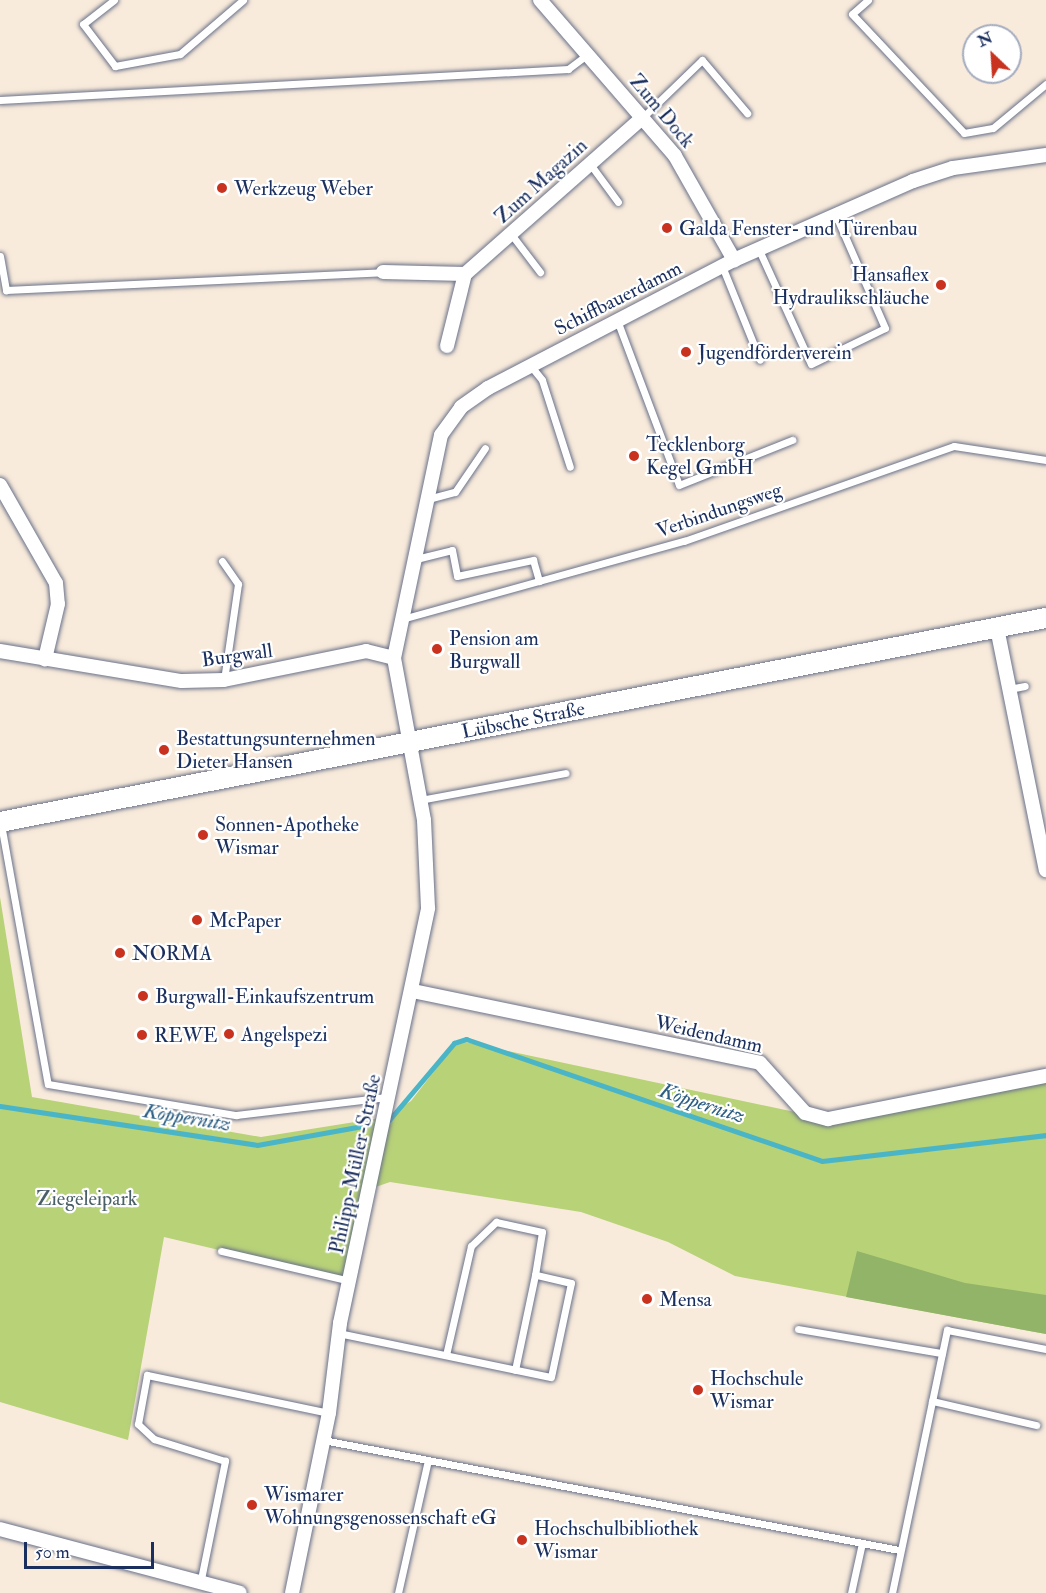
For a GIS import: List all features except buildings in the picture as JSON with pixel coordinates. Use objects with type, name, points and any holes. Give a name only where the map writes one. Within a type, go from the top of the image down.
[{"type":"street","name":"Zum Dock","points":[[540,0],[643,117],[705,201],[728,263]]},
{"type":"street","name":"Zum Magazin","points":[[465,274],[643,117]]},
{"type":"street","name":"Schiffbauerdamm","points":[[394,658],[413,559],[441,435],[461,407],[530,365],[728,263],[836,216],[953,168],[1046,154]]},
{"type":"street","points":[[383,272],[465,274],[447,346]]},
{"type":"street","points":[[0,486],[56,583],[58,604],[45,659]]},
{"type":"street","name":"Lübsche Straße","points":[[0,822],[1046,618]]},
{"type":"street","points":[[997,628],[1042,827],[1046,870]]},
{"type":"street","name":"Burgwall","points":[[0,651],[182,681],[224,680],[366,651],[394,658]]},
{"type":"street","points":[[394,658],[408,742]]},
{"type":"street","name":"Philipp-Müller-Straße","points":[[292,1593],[329,1413],[338,1333],[413,991],[428,908],[420,800],[408,742]]},
{"type":"street","name":"Weidendamm","points":[[413,991],[760,1063],[805,1113],[828,1119],[1046,1076]]},
{"type":"street","points":[[0,1529],[240,1593]]},
{"type":"lane","points":[[114,0],[83,24],[115,66],[180,54],[243,0]]},
{"type":"lane","points":[[868,0],[852,14],[964,133],[993,128],[1046,84]]},
{"type":"lane","points":[[0,100],[568,69],[588,54]]},
{"type":"lane","points":[[643,117],[702,60],[747,112]]},
{"type":"lane","points":[[590,164],[618,202]]},
{"type":"lane","points":[[759,250],[811,364],[885,328],[836,216]]},
{"type":"lane","points":[[511,234],[540,272]]},
{"type":"lane","points":[[0,256],[6,290],[383,272]]},
{"type":"lane","points":[[728,263],[760,360]]},
{"type":"lane","points":[[617,320],[679,485],[792,440]]},
{"type":"lane","points":[[530,365],[542,381],[570,467]]},
{"type":"lane","name":"Verbindungsweg","points":[[401,620],[684,541],[954,446],[1046,460]]},
{"type":"lane","points":[[428,499],[455,492],[485,448]]},
{"type":"lane","points":[[413,559],[452,550],[457,576],[533,560],[539,581]]},
{"type":"lane","points":[[222,561],[238,584],[224,680]]},
{"type":"lane","points":[[1009,689],[1025,686]]},
{"type":"lane","points":[[420,800],[566,773]]},
{"type":"lane","points":[[0,822],[48,1084],[236,1115],[390,1097]]},
{"type":"lane","points":[[446,1355],[471,1246],[496,1222],[542,1232],[515,1370]]},
{"type":"lane","points":[[221,1251],[350,1281]]},
{"type":"lane","points":[[338,1333],[551,1377],[571,1283],[535,1275]]},
{"type":"lane","points":[[798,1329],[942,1353]]},
{"type":"lane","points":[[892,1593],[899,1550],[947,1330],[1046,1349]]},
{"type":"lane","points":[[200,1584],[225,1461],[154,1439],[138,1424],[147,1375],[329,1413]]},
{"type":"lane","points":[[932,1401],[1036,1425]]},
{"type":"lane","points":[[323,1440],[899,1550]]},
{"type":"lane","points":[[398,1593],[428,1460]]},
{"type":"lane","points":[[851,1593],[862,1543]]},
{"type":"green space","name":"Ziegeleipark","points":[[0,897],[32,1097],[261,1137],[386,1117],[411,1101],[453,1047],[465,1042],[828,1119],[1046,1076],[1046,1334],[735,1276],[668,1242],[581,1212],[390,1182],[370,1189],[350,1281],[164,1237],[128,1440],[0,1402]]},
{"type":"green space","points":[[857,1251],[965,1283],[1046,1295],[1046,1334],[846,1297]]},
{"type":"waterway","name":"Köppernitz","points":[[389,1120],[454,1043],[466,1039],[822,1161],[1046,1135]]},
{"type":"waterway","name":"Köppernitz","points":[[0,1106],[257,1145],[368,1125]]},
{"type":"place","name":"Werkzeug Weber","points":[[222,188]]},
{"type":"place","name":"Galda Fenster- und Türenbau","points":[[667,228]]},
{"type":"place","name":"Hansaflex Hydraulikschläuche","points":[[941,285]]},
{"type":"place","name":"Jugendförderverein","points":[[686,352]]},
{"type":"place","name":"Tecklenborg Kegel GmbH","points":[[634,456]]},
{"type":"place","name":"Pension am Burgwall","points":[[437,649]]},
{"type":"place","name":"Bestattungsunternehmen Dieter Hansen","points":[[164,750]]},
{"type":"place","name":"Sonnen-Apotheke Wismar","points":[[203,835]]},
{"type":"place","name":"McPaper","points":[[197,920]]},
{"type":"place","name":"NORMA","points":[[120,953]]},
{"type":"place","name":"Burgwall-Einkaufszentrum","points":[[143,996]]},
{"type":"place","name":"Angelspezi","points":[[229,1034]]},
{"type":"place","name":"REWE","points":[[142,1035]]},
{"type":"place","name":"Mensa","points":[[647,1299]]},
{"type":"place","name":"Hochschule Wismar","points":[[698,1390]]},
{"type":"place","name":"Wismarer Wohnungsgenossenschaft eG","points":[[252,1505]]},
{"type":"place","name":"Hochschulbibliothek Wismar","points":[[522,1540]]}]
